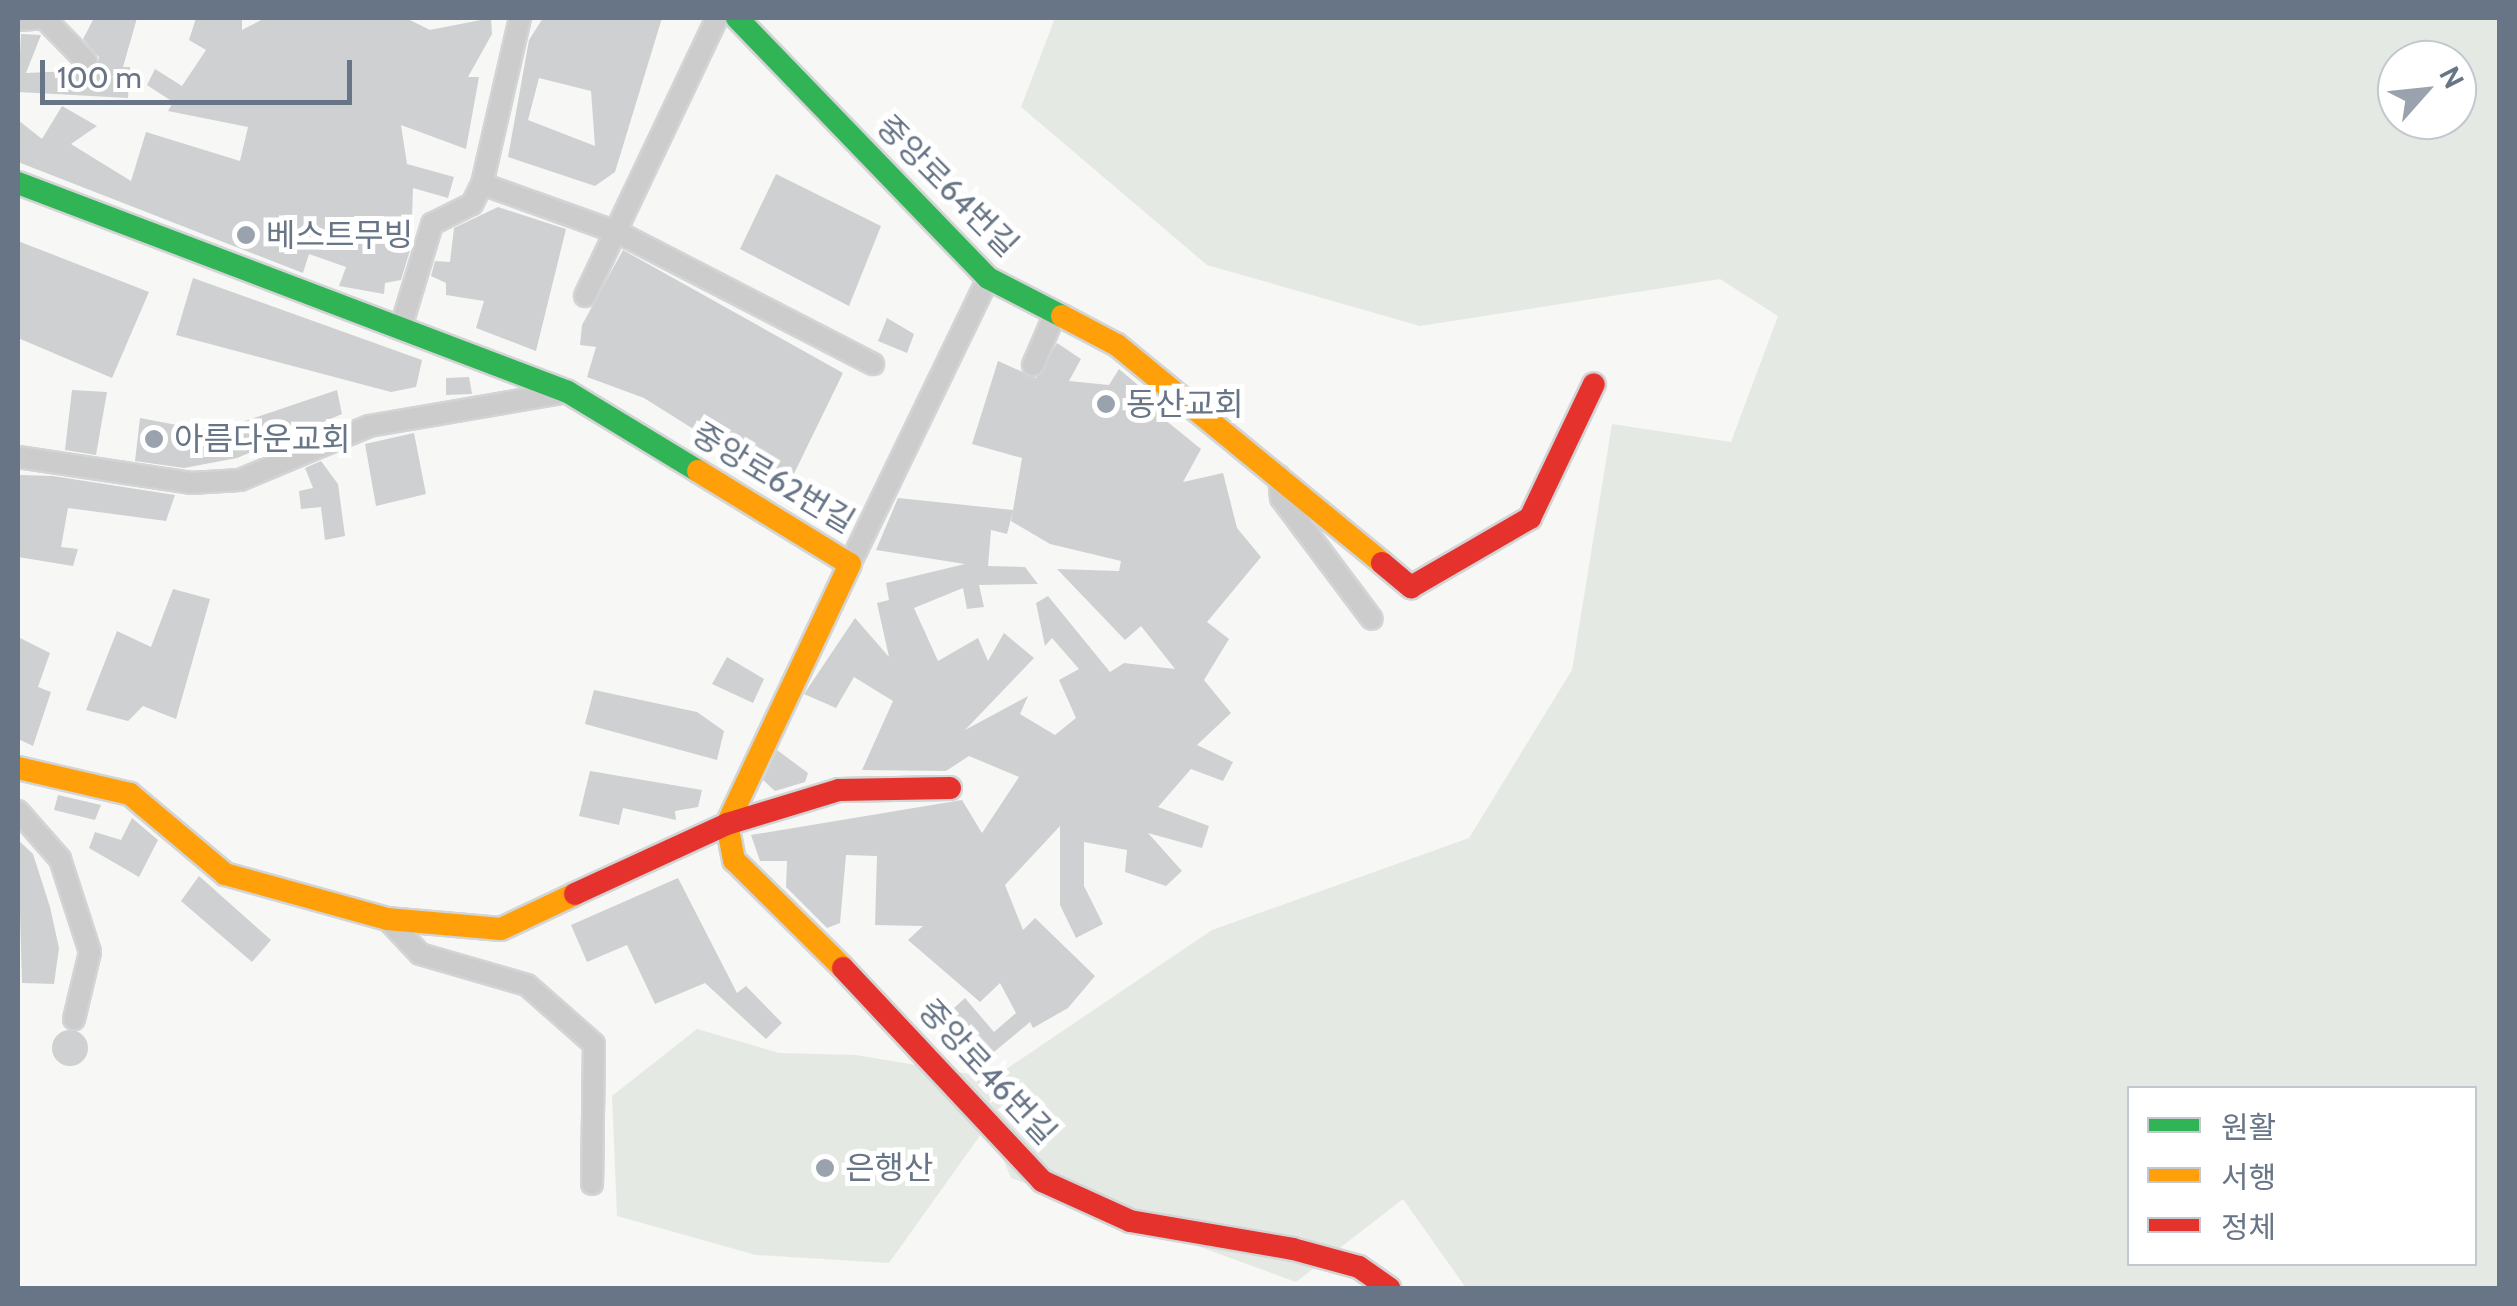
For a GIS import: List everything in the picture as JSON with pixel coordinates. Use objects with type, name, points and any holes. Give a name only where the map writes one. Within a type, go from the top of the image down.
[{"type":"street","points":[[18,20],[44,18],[86,61]]},
{"type":"street","points":[[401,327],[432,224],[472,204],[482,184],[520,18]]},
{"type":"street","points":[[585,296],[620,233],[717,18]]},
{"type":"street","name":"중앙로64번길","points":[[736,18],[988,278],[1117,346],[1411,587],[1530,518],[1594,384]]},
{"type":"street","name":"중앙로62번길","points":[[18,183],[568,392],[850,564],[727,824]]},
{"type":"street","points":[[482,184],[620,233],[873,364]]},
{"type":"street","points":[[850,564],[988,278]]},
{"type":"street","points":[[1034,365],[1054,316]]},
{"type":"street","points":[[18,457],[191,483],[240,480],[370,426],[568,392]]},
{"type":"street","name":"중앙로64번길","points":[[1279,476],[1282,498],[1372,619]]},
{"type":"street","points":[[18,768],[130,794],[225,874],[387,920],[502,929],[727,824],[839,790],[950,788]]},
{"type":"street","points":[[18,811],[60,858],[90,952],[74,1019]]},
{"type":"street","name":"중앙로46번길","points":[[727,824],[734,860],[971,1096],[1042,1180],[1130,1221],[1293,1249],[1359,1267],[1388,1288]]},
{"type":"street","points":[[387,920],[420,954],[528,985],[594,1044],[592,1184]]},
{"type":"shaded area","points":[[1055,18],[2499,18],[2499,1288],[1466,1288],[1403,1199],[1296,1282],[1011,1178],[989,1123],[889,1263],[756,1255],[617,1216],[612,1096],[697,1029],[779,1053],[856,1055],[993,1078],[1212,930],[1469,838],[1572,670],[1612,424],[1731,442],[1778,316],[1720,279],[1420,326],[1207,265],[1021,107]]},
{"type":"building","points":[[94,18],[137,18],[123,67],[130,67],[128,98],[18,92],[21,34],[41,35],[26,73],[96,70],[99,57],[83,39]]},
{"type":"building","points":[[196,18],[242,18],[242,30],[265,18],[406,18],[430,30],[491,18],[492,34],[468,77],[479,77],[466,149],[401,125],[407,164],[454,177],[448,198],[413,188],[411,247],[401,280],[385,283],[384,294],[339,286],[346,267],[309,254],[303,273],[18,162],[18,120],[42,139],[62,106],[97,126],[71,144],[131,181],[146,132],[240,161],[248,127],[168,111],[173,102],[147,85],[155,69],[182,86],[206,50],[189,40]]},
{"type":"building","points":[[543,18],[662,18],[615,172],[595,186],[508,157],[529,40]],"holes":[[[539,78],[591,91],[595,146],[528,120]]]},
{"type":"building","points":[[776,174],[881,226],[849,306],[740,249]]},
{"type":"building","points":[[498,207],[566,229],[536,351],[476,328],[484,301],[446,295],[446,283],[431,276],[435,261],[450,262],[454,228]]},
{"type":"building","points":[[18,241],[149,292],[112,378],[18,338]]},
{"type":"building","points":[[623,250],[843,373],[787,488],[644,398],[587,377],[596,347],[580,345],[582,325]]},
{"type":"building","points":[[193,278],[422,360],[416,387],[391,392],[176,335]]},
{"type":"building","points":[[887,318],[914,334],[907,353],[878,341]]},
{"type":"building","points":[[1057,343],[1081,359],[1069,381],[1109,385],[1119,369],[1145,391],[1140,400],[1167,409],[1164,419],[1201,449],[1183,482],[1223,473],[1237,528],[1261,557],[1207,622],[1229,639],[1204,680],[1231,713],[1197,745],[1233,762],[1223,781],[1191,769],[1158,807],[1209,826],[1202,848],[1148,833],[1182,871],[1166,886],[1125,872],[1127,850],[1084,842],[1084,886],[1103,924],[1076,938],[1060,905],[1060,826],[1005,885],[1023,930],[1035,918],[1095,976],[1068,1008],[1033,1028],[1030,1022],[982,1062],[955,1033],[947,1041],[933,1027],[965,998],[994,1032],[1016,1013],[1000,983],[980,1002],[908,940],[923,926],[875,925],[877,856],[846,855],[840,923],[827,928],[786,887],[787,861],[760,861],[751,835],[962,800],[982,833],[1019,777],[969,756],[946,771],[862,770],[893,701],[854,677],[836,708],[804,694],[855,618],[889,657],[877,603],[889,600],[886,583],[965,564],[876,550],[898,498],[1013,510],[1022,458],[972,444],[998,361],[1036,378]],"holes":[[[1013,511],[1011,521],[1050,544],[1121,561],[1119,571],[1057,569],[1125,640],[1141,626],[1175,669],[1124,663],[1110,672],[1048,596],[1036,603],[1045,646],[1052,638],[1079,669],[1059,680],[1076,718],[1055,735],[1020,714],[1028,696],[965,730],[1034,658],[1004,633],[988,661],[978,638],[938,661],[914,608],[963,588],[967,609],[984,607],[979,585],[1038,584],[1025,567],[988,566],[991,530],[1007,534]]]},
{"type":"building","points":[[469,377],[472,394],[446,395],[446,378]]},
{"type":"building","points":[[72,390],[107,392],[96,455],[65,450]]},
{"type":"building","points":[[337,390],[342,414],[237,458],[184,468],[135,461],[140,418],[198,429],[239,423]]},
{"type":"building","points":[[414,433],[426,494],[376,506],[365,444]]},
{"type":"building","points":[[321,461],[338,484],[345,536],[325,540],[321,507],[301,509],[299,491],[313,488],[305,468]]},
{"type":"building","points":[[20,475],[53,476],[175,495],[166,521],[68,508],[61,547],[78,549],[73,566],[18,557]]},
{"type":"building","points":[[173,589],[210,599],[176,719],[143,706],[128,721],[86,710],[117,631],[151,647]]},
{"type":"building","points":[[18,637],[50,653],[38,687],[51,692],[33,746],[18,739]]},
{"type":"building","points":[[727,657],[764,679],[753,703],[712,684]]},
{"type":"building","points":[[594,690],[697,712],[724,731],[717,760],[585,724]]},
{"type":"building","points":[[777,750],[808,773],[805,782],[775,791],[763,780]]},
{"type":"building","points":[[590,771],[702,790],[698,807],[675,811],[676,820],[623,808],[619,825],[579,816]]},
{"type":"building","points":[[58,795],[101,805],[95,820],[54,810]]},
{"type":"building","points":[[132,818],[158,840],[139,877],[89,848],[95,832],[121,840]]},
{"type":"building","points":[[18,840],[33,854],[50,907],[59,948],[54,984],[22,983]]},
{"type":"building","points":[[199,876],[271,940],[252,962],[181,901]]},
{"type":"building","points":[[678,878],[737,993],[746,986],[782,1023],[766,1039],[705,983],[655,1004],[627,945],[587,962],[571,925]]},
{"type":"building","points":[[70,1030],[83,1035],[88,1048],[83,1061],[70,1066],[57,1061],[52,1048],[57,1035]]},
{"type":"traffic: fast","points":[[737,18],[988,278],[1062,316]]},
{"type":"traffic: fast","points":[[18,183],[568,392],[698,471]]},
{"type":"traffic: slow","points":[[1062,316],[1117,345],[1382,563]]},
{"type":"traffic: slow","points":[[698,471],[850,564],[727,824],[734,860],[843,968]]},
{"type":"traffic: slow","points":[[18,768],[130,794],[225,874],[387,919],[501,929],[575,894]]},
{"type":"traffic: jam","points":[[1382,563],[1411,587],[1530,518],[1594,384]]},
{"type":"traffic: jam","points":[[575,894],[727,824],[839,790],[950,788]]},
{"type":"traffic: jam","points":[[843,968],[1042,1181],[1130,1221],[1293,1249],[1359,1267],[1389,1288]]},
{"type":"place","name":"베스트무빙","points":[[246,235]]},
{"type":"place","name":"동산교회","points":[[1106,404]]},
{"type":"place","name":"아름다운교회","points":[[154,439]]},
{"type":"place","name":"은행산","points":[[825,1168]]}]
